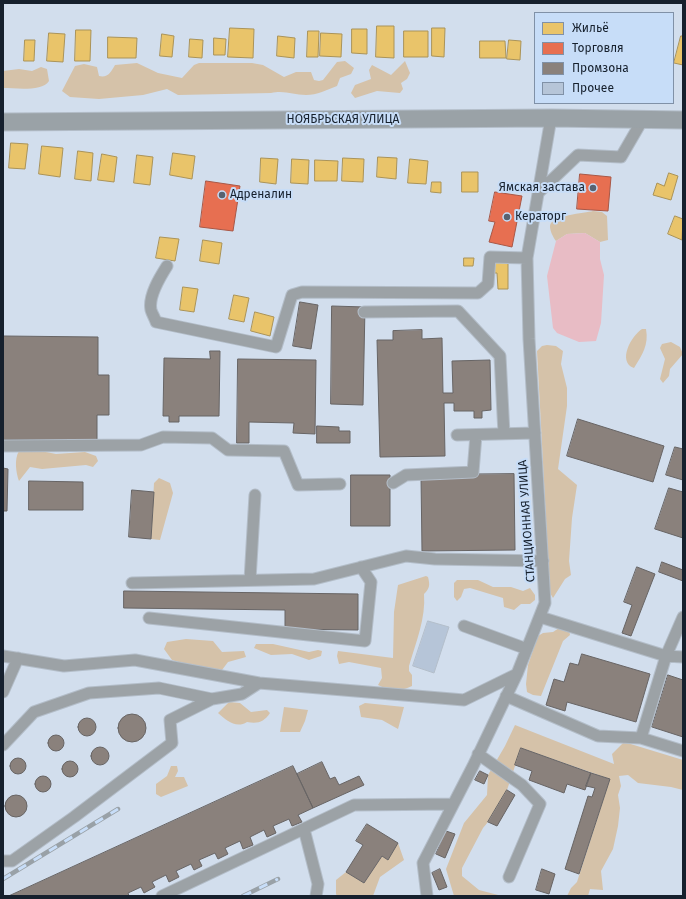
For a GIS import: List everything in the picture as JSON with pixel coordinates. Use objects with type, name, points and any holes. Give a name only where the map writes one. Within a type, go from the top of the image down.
[{"type":"highway","name":"НОЯБРЬСКАЯ УЛИЦА","points":[[3,122],[552,118],[683,120]]},
{"type":"street","name":"СТАНЦИОННАЯ УЛИЦА","points":[[427,896],[423,862],[506,696],[545,603],[529,339],[527,258],[552,118]]},
{"type":"street","points":[[538,193],[578,155],[621,157],[643,119]]},
{"type":"street","points":[[167,266],[159,278],[153,292],[151,309],[156,322],[276,347],[292,296],[302,292],[478,293],[488,284],[490,257],[527,258]]},
{"type":"street","points":[[364,312],[458,311],[500,356],[504,434]]},
{"type":"street","points":[[457,435],[535,433]]},
{"type":"street","points":[[392,483],[406,475],[473,472],[476,435]]},
{"type":"street","points":[[3,446],[141,446],[163,437],[212,438],[228,450],[284,451],[298,486],[340,484]]},
{"type":"street","points":[[250,580],[255,496]]},
{"type":"street","points":[[132,583],[314,579],[406,556],[435,559],[543,561]]},
{"type":"street","points":[[149,618],[365,641],[372,582],[361,567]]},
{"type":"street","points":[[540,617],[666,656],[683,657]]},
{"type":"street","points":[[641,738],[666,656],[683,617]]},
{"type":"street","points":[[464,626],[527,649]]},
{"type":"street","points":[[3,656],[64,666],[135,660],[259,683],[464,700],[516,674]]},
{"type":"street","points":[[3,692],[18,658]]},
{"type":"street","points":[[3,860],[12,861],[74,817],[172,743],[170,720],[212,699],[242,694],[259,683]]},
{"type":"street","points":[[3,745],[34,712],[89,693],[159,688],[212,699]]},
{"type":"street","points":[[506,696],[598,736],[641,738],[683,751]]},
{"type":"street","points":[[478,754],[522,785],[540,804],[509,878]]},
{"type":"street","points":[[162,896],[354,805],[453,804]]},
{"type":"street","points":[[304,829],[318,884],[316,896]]},
{"type":"shaded area","points":[[345,61],[354,68],[351,74],[340,78],[337,86],[310,95],[281,92],[178,95],[167,89],[143,95],[99,99],[70,97],[62,91],[75,66],[84,64],[97,67],[99,76],[107,75],[111,72],[115,65],[137,63],[158,73],[182,78],[194,65],[199,63],[252,63],[263,65],[284,77],[296,72],[311,72],[314,80],[319,81],[323,80],[337,62]]},
{"type":"shaded area","points":[[405,61],[410,73],[407,79],[401,83],[403,89],[400,93],[377,91],[355,98],[351,93],[355,85],[371,79],[369,70],[372,65],[391,75]]},
{"type":"shaded area","points":[[41,67],[47,69],[49,81],[41,87],[28,89],[3,88],[3,71],[19,69],[32,71]]},
{"type":"shaded area","points":[[593,211],[602,212],[607,216],[608,240],[600,242],[585,233],[567,234],[556,241],[550,226],[552,222],[562,217]]},
{"type":"shaded area","points":[[585,233],[600,242],[600,259],[604,275],[601,323],[596,341],[579,342],[557,333],[553,328],[547,276],[556,241],[567,234]]},
{"type":"shaded area","points":[[642,329],[646,329],[646,345],[634,368],[629,365],[626,355],[630,343]]},
{"type":"shaded area","points":[[671,342],[680,347],[683,354],[670,369],[669,376],[663,383],[660,379],[665,359],[660,348],[662,344]]},
{"type":"shaded area","points":[[542,346],[556,346],[563,351],[561,364],[567,388],[567,406],[558,469],[577,485],[572,518],[569,561],[571,575],[565,579],[553,598],[550,593],[537,351]]},
{"type":"shaded area","points":[[31,449],[56,454],[85,452],[96,456],[98,461],[93,467],[86,465],[42,469],[30,467],[19,481],[16,466],[17,454],[19,451]]},
{"type":"shaded area","points":[[159,478],[170,483],[173,493],[160,540],[151,539],[154,483]]},
{"type":"shaded area","points":[[426,576],[428,577],[429,586],[424,594],[422,621],[409,666],[409,671],[412,675],[412,686],[399,690],[387,689],[378,685],[382,678],[381,668],[349,662],[339,664],[337,656],[338,651],[393,658],[394,612],[398,585]]},
{"type":"shaded area","points":[[457,580],[478,580],[493,587],[511,587],[523,591],[530,588],[535,595],[535,600],[530,604],[521,604],[514,610],[504,607],[503,598],[470,588],[464,589],[461,597],[457,601],[454,597],[454,583]]},
{"type":"shaded area","points":[[562,626],[569,629],[570,635],[563,641],[541,696],[533,695],[527,692],[526,684],[528,665],[538,636],[543,633],[553,632]]},
{"type":"shaded area","points":[[186,639],[213,641],[222,652],[244,651],[246,657],[228,662],[222,670],[210,672],[172,660],[164,649],[167,642]]},
{"type":"shaded area","points":[[256,644],[273,644],[309,652],[318,650],[322,651],[321,656],[309,660],[292,654],[271,655],[254,648]]},
{"type":"shaded area","points":[[229,702],[240,703],[251,712],[267,710],[270,713],[260,722],[247,722],[239,725],[231,723],[218,713]]},
{"type":"shaded area","points":[[365,703],[404,707],[398,729],[382,720],[361,717],[359,706]]},
{"type":"shaded area","points":[[284,707],[308,710],[300,732],[280,732]]},
{"type":"shaded area","points":[[515,725],[614,764],[612,754],[624,742],[683,760],[683,790],[638,783],[628,775],[619,776],[621,786],[618,795],[620,808],[618,826],[613,849],[601,871],[603,890],[590,889],[588,896],[567,896],[571,888],[577,882],[610,779],[521,748],[507,790],[483,828],[462,868],[462,876],[479,890],[502,896],[454,896],[446,869],[464,823],[487,795],[488,775]]},
{"type":"shaded area","points":[[171,766],[177,766],[178,771],[175,777],[184,777],[188,786],[161,797],[156,794],[156,784],[167,776]]},
{"type":"shaded area","points":[[398,843],[404,860],[380,877],[373,896],[337,896],[336,880],[346,872],[364,883],[382,856],[388,860]]},
{"type":"building: Жильё","points":[[377,26],[394,26],[394,58],[376,57]]},
{"type":"building: Жильё","points":[[230,28],[254,29],[253,58],[228,57]]},
{"type":"building: Жильё","points":[[432,28],[445,28],[444,57],[432,56]]},
{"type":"building: Жильё","points":[[352,29],[367,29],[367,54],[352,53]]},
{"type":"building: Жильё","points":[[76,30],[91,30],[90,61],[75,61]]},
{"type":"building: Жильё","points":[[308,31],[319,31],[318,57],[307,57]]},
{"type":"building: Жильё","points":[[404,31],[428,31],[428,57],[404,57]]},
{"type":"building: Жильё","points":[[49,33],[65,34],[63,62],[47,61]]},
{"type":"building: Жильё","points":[[321,33],[342,34],[341,57],[320,56]]},
{"type":"building: Жильё","points":[[162,34],[174,36],[172,57],[160,56]]},
{"type":"building: Жильё","points":[[278,36],[295,38],[294,58],[277,56]]},
{"type":"building: Жильё","points":[[681,36],[683,36],[683,65],[674,63]]},
{"type":"building: Жильё","points":[[108,37],[137,38],[136,58],[108,58]]},
{"type":"building: Жильё","points":[[214,38],[226,39],[225,55],[214,55]]},
{"type":"building: Жильё","points":[[190,39],[203,40],[202,58],[189,57]]},
{"type":"building: Жильё","points":[[25,40],[35,40],[34,61],[24,61]]},
{"type":"building: Жильё","points":[[509,40],[521,41],[520,60],[507,59]]},
{"type":"building: Жильё","points":[[480,41],[505,41],[506,58],[480,58]]},
{"type":"building: Жильё","points":[[11,143],[28,144],[25,169],[9,168]]},
{"type":"building: Жильё","points":[[42,146],[63,148],[60,177],[39,174]]},
{"type":"building: Жильё","points":[[78,151],[93,153],[91,181],[75,179]]},
{"type":"building: Жильё","points":[[173,153],[195,156],[192,179],[170,175]]},
{"type":"building: Жильё","points":[[102,154],[117,157],[114,182],[98,180]]},
{"type":"building: Жильё","points":[[137,155],[153,157],[150,185],[134,183]]},
{"type":"building: Жильё","points":[[378,157],[397,158],[396,179],[377,177]]},
{"type":"building: Жильё","points":[[261,158],[278,159],[276,184],[260,182]]},
{"type":"building: Жильё","points":[[343,158],[364,159],[363,182],[342,181]]},
{"type":"building: Жильё","points":[[292,159],[309,160],[308,184],[291,183]]},
{"type":"building: Жильё","points":[[410,159],[428,161],[426,184],[408,183]]},
{"type":"building: Жильё","points":[[315,160],[338,161],[337,181],[315,181]]},
{"type":"building: Жильё","points":[[462,172],[478,172],[478,192],[462,192]]},
{"type":"building: Жильё","points":[[669,173],[678,176],[671,200],[653,195],[657,183],[664,186]]},
{"type":"building: Жильё","points":[[432,182],[441,182],[441,193],[431,192]]},
{"type":"building: Жильё","points":[[675,216],[683,219],[682,240],[668,234]]},
{"type":"building: Жильё","points":[[160,237],[179,239],[175,261],[156,258]]},
{"type":"building: Жильё","points":[[203,240],[222,243],[219,264],[200,261]]},
{"type":"building: Жильё","points":[[464,258],[474,258],[473,266],[464,266]]},
{"type":"building: Жильё","points":[[492,262],[508,262],[508,289],[498,289],[497,273],[492,273]]},
{"type":"building: Жильё","points":[[183,287],[198,289],[194,312],[180,310]]},
{"type":"building: Жильё","points":[[234,295],[249,298],[244,322],[229,319]]},
{"type":"building: Жильё","points":[[255,312],[274,317],[270,336],[251,331]]},
{"type":"building: Торговля","points":[[580,174],[611,177],[608,211],[577,209]]},
{"type":"building: Торговля","points":[[206,181],[240,186],[233,231],[200,227]]},
{"type":"building: Торговля","points":[[495,192],[522,196],[512,247],[489,242],[495,222],[489,221]]},
{"type":"building: Промзона","points":[[300,302],[318,305],[311,349],[293,346]]},
{"type":"building: Промзона","points":[[332,306],[365,307],[363,405],[331,404]]},
{"type":"building: Промзона","points":[[422,330],[422,339],[442,338],[443,393],[453,393],[452,361],[490,360],[491,410],[482,411],[482,418],[474,418],[474,411],[454,411],[454,403],[444,403],[445,456],[380,457],[377,340],[393,340],[393,331]]},
{"type":"building: Промзона","points":[[3,336],[98,337],[98,375],[109,375],[109,415],[97,415],[97,440],[3,440]]},
{"type":"building: Промзона","points":[[210,351],[220,351],[219,416],[179,416],[179,422],[169,422],[169,416],[163,416],[164,358],[210,359]]},
{"type":"building: Промзона","points":[[238,359],[316,360],[315,434],[293,433],[294,423],[249,422],[249,443],[237,443]]},
{"type":"building: Промзона","points":[[578,419],[664,446],[653,482],[567,456]]},
{"type":"building: Промзона","points":[[317,426],[339,427],[339,431],[350,431],[350,443],[317,443]]},
{"type":"building: Промзона","points":[[675,447],[683,449],[683,480],[666,475]]},
{"type":"building: Промзона","points":[[3,468],[8,469],[7,511],[3,511]]},
{"type":"building: Промзона","points":[[514,474],[515,550],[422,551],[421,475]]},
{"type":"building: Промзона","points":[[351,475],[390,475],[390,526],[351,526]]},
{"type":"building: Промзона","points":[[29,481],[83,482],[83,510],[29,510]]},
{"type":"building: Промзона","points":[[669,488],[683,492],[683,538],[655,529]]},
{"type":"building: Промзона","points":[[132,490],[154,492],[151,539],[129,537]]},
{"type":"building: Промзона","points":[[662,562],[683,570],[683,581],[659,572]]},
{"type":"building: Промзона","points":[[637,567],[655,574],[631,636],[622,633],[632,605],[624,602]]},
{"type":"building: Промзона","points":[[124,591],[358,594],[358,630],[285,629],[285,610],[124,608]]},
{"type":"building: Промзона","points":[[582,654],[650,674],[636,722],[567,702],[565,711],[546,705],[554,679],[564,682],[570,663],[578,665]]},
{"type":"building: Промзона","points":[[668,675],[683,680],[683,737],[652,727]]},
{"type":"building: Промзона","points":[[132,714],[138,715],[142,718],[145,722],[145,734],[142,738],[138,741],[132,742],[126,741],[122,738],[119,734],[118,728],[119,722],[122,718],[126,715]]},
{"type":"building: Промзона","points":[[87,718],[93,721],[96,727],[93,733],[87,736],[81,733],[78,727],[81,721]]},
{"type":"building: Промзона","points":[[56,735],[63,740],[64,743],[59,750],[56,751],[49,746],[48,743],[53,736]]},
{"type":"building: Промзона","points":[[100,747],[106,750],[109,756],[106,762],[100,765],[94,762],[91,756],[94,750]]},
{"type":"building: Промзона","points":[[521,748],[591,773],[585,790],[567,784],[564,793],[529,780],[532,771],[515,765]]},
{"type":"building: Промзона","points":[[18,758],[25,763],[26,766],[21,773],[18,774],[11,769],[10,766],[15,759]]},
{"type":"building: Промзона","points":[[70,761],[77,766],[78,769],[73,776],[70,777],[63,772],[62,769],[67,762]]},
{"type":"building: Промзона","points":[[322,762],[330,779],[335,777],[339,785],[359,776],[364,785],[313,808],[297,774]]},
{"type":"building: Промзона","points":[[293,766],[313,808],[298,815],[302,822],[292,826],[289,819],[273,826],[276,833],[267,837],[264,830],[250,837],[253,845],[243,849],[240,841],[225,848],[228,854],[218,859],[215,853],[199,860],[202,866],[194,870],[191,864],[176,871],[179,877],[169,882],[166,875],[152,882],[155,887],[144,893],[141,887],[128,893],[129,896],[9,896]]},
{"type":"building: Промзона","points":[[480,771],[488,775],[484,784],[475,780]]},
{"type":"building: Промзона","points":[[591,773],[610,779],[579,874],[565,869],[588,796],[592,797],[595,788],[586,786]]},
{"type":"building: Промзона","points":[[43,776],[50,781],[51,784],[46,791],[43,792],[36,787],[35,784],[40,777]]},
{"type":"building: Промзона","points":[[507,790],[515,795],[497,826],[488,822]]},
{"type":"building: Промзона","points":[[16,795],[24,798],[27,806],[24,814],[16,817],[8,814],[5,806],[8,798]]},
{"type":"building: Промзона","points":[[367,824],[398,843],[388,860],[382,856],[364,883],[346,872],[363,845],[356,841]]},
{"type":"building: Промзона","points":[[446,831],[455,834],[445,858],[436,854]]},
{"type":"building: Промзона","points":[[440,869],[447,887],[439,890],[432,873]]},
{"type":"building: Промзона","points":[[542,869],[555,874],[549,894],[536,890]]},
{"type":"building: Прочее","points":[[428,621],[449,627],[434,673],[413,666]]},
{"type":"railway","points":[[3,879],[118,809]]},
{"type":"railway","points":[[243,896],[278,879]]},
{"type":"place","name":"Ямская застава","points":[[593,188]]},
{"type":"place","name":"Адреналин","points":[[222,195]]},
{"type":"place","name":"Кераторг","points":[[507,217]]}]
